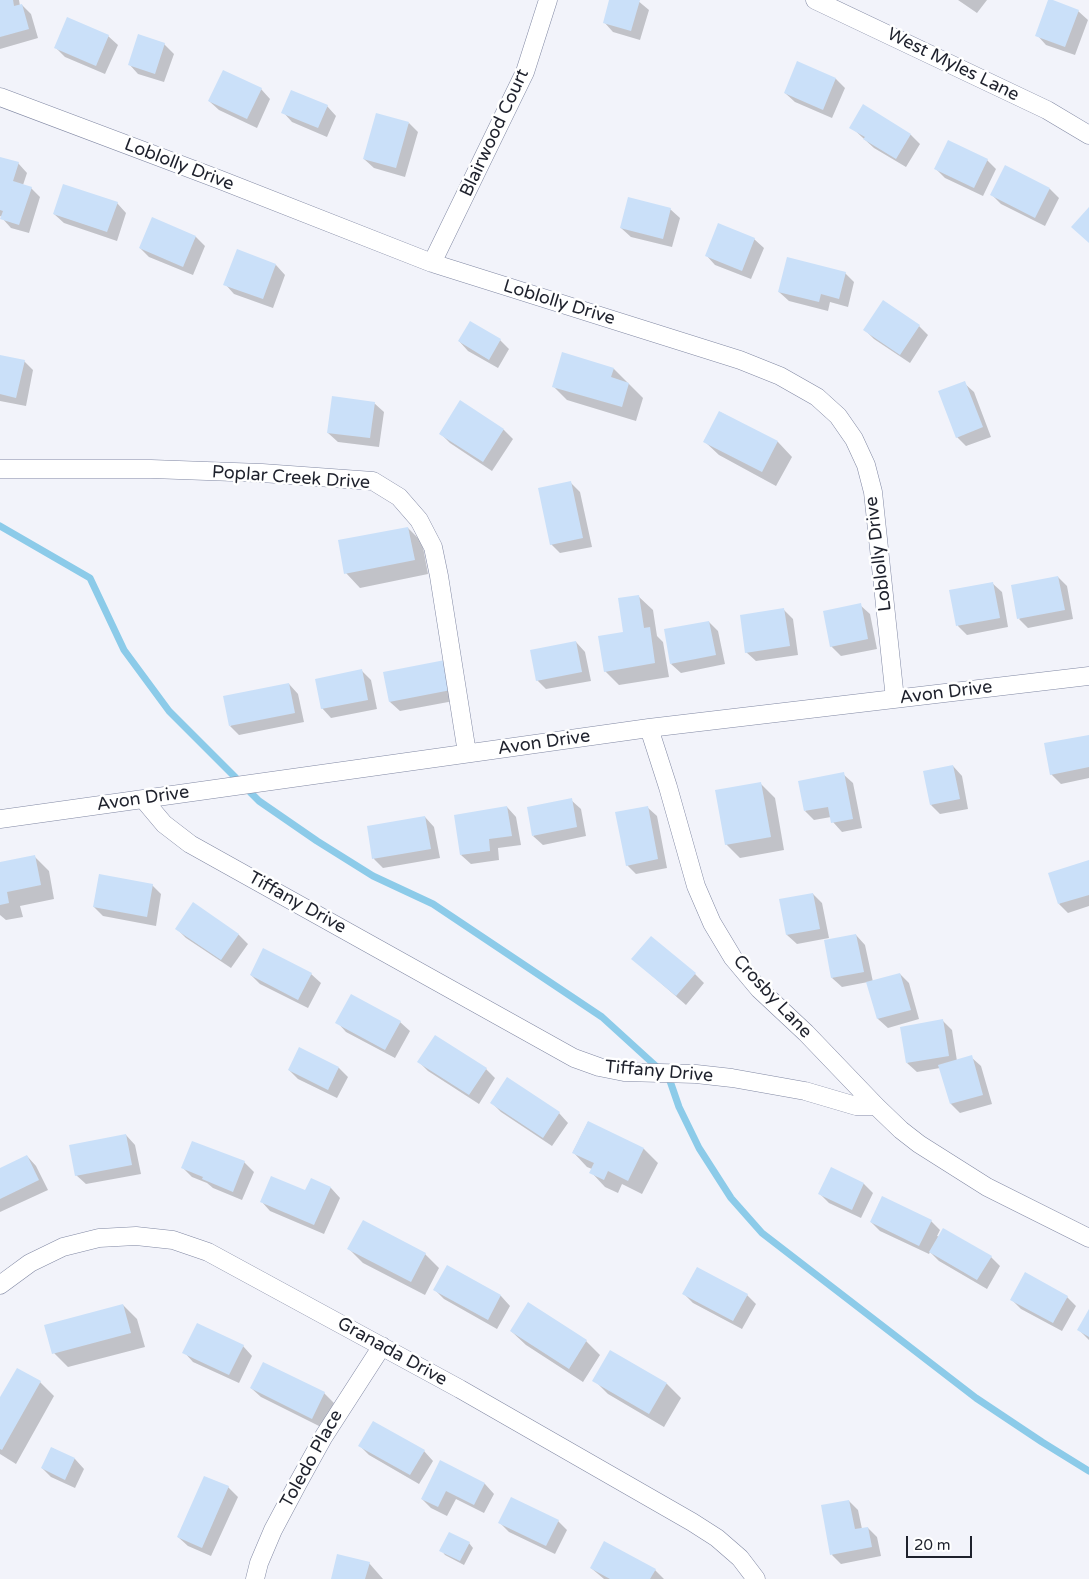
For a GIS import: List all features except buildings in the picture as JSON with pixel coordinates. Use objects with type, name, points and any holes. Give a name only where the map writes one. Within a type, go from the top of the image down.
[{"type":"street","name":"Blairwood Court","points":[[432,263],[525,72],[548,0]]},
{"type":"street","name":"West Myles Lane","points":[[816,0],[1047,110],[1089,135]]},
{"type":"street","name":"Loblolly Drive","points":[[0,97],[432,263],[740,360],[780,376],[817,397],[838,416],[854,439],[866,465],[873,492],[895,699]]},
{"type":"street","name":"Poplar Creek Drive","points":[[0,470],[151,469],[262,473],[373,481],[399,497],[418,520],[433,546],[467,754]]},
{"type":"street","name":"Avon Drive","points":[[0,819],[648,728],[1089,676]]},
{"type":"street","name":"Crosby Lane","points":[[648,728],[668,787],[696,886],[712,923],[733,958],[759,988],[806,1033],[876,1106]]},
{"type":"street","name":"Tiffany Drive","points":[[143,799],[164,824],[190,844],[574,1058],[599,1067],[624,1072],[696,1074],[732,1078],[805,1091],[856,1106],[876,1106]]},
{"type":"street","points":[[876,1106],[900,1130],[919,1144],[987,1187],[1089,1238]]},
{"type":"street","name":"Granada Drive","points":[[0,1285],[30,1263],[63,1247],[99,1238],[136,1236],[173,1240],[208,1252],[382,1346],[692,1522],[717,1538],[740,1558],[756,1579]]},
{"type":"street","name":"Toledo Place","points":[[255,1579],[259,1563],[273,1530],[298,1483],[324,1436],[382,1346]]},
{"type":"waterway","points":[[0,526],[90,578],[124,650],[169,711],[259,801],[317,841],[373,876],[433,904],[602,1017],[669,1078],[679,1107],[699,1148],[731,1198],[762,1233],[976,1398],[1089,1471]]}]
